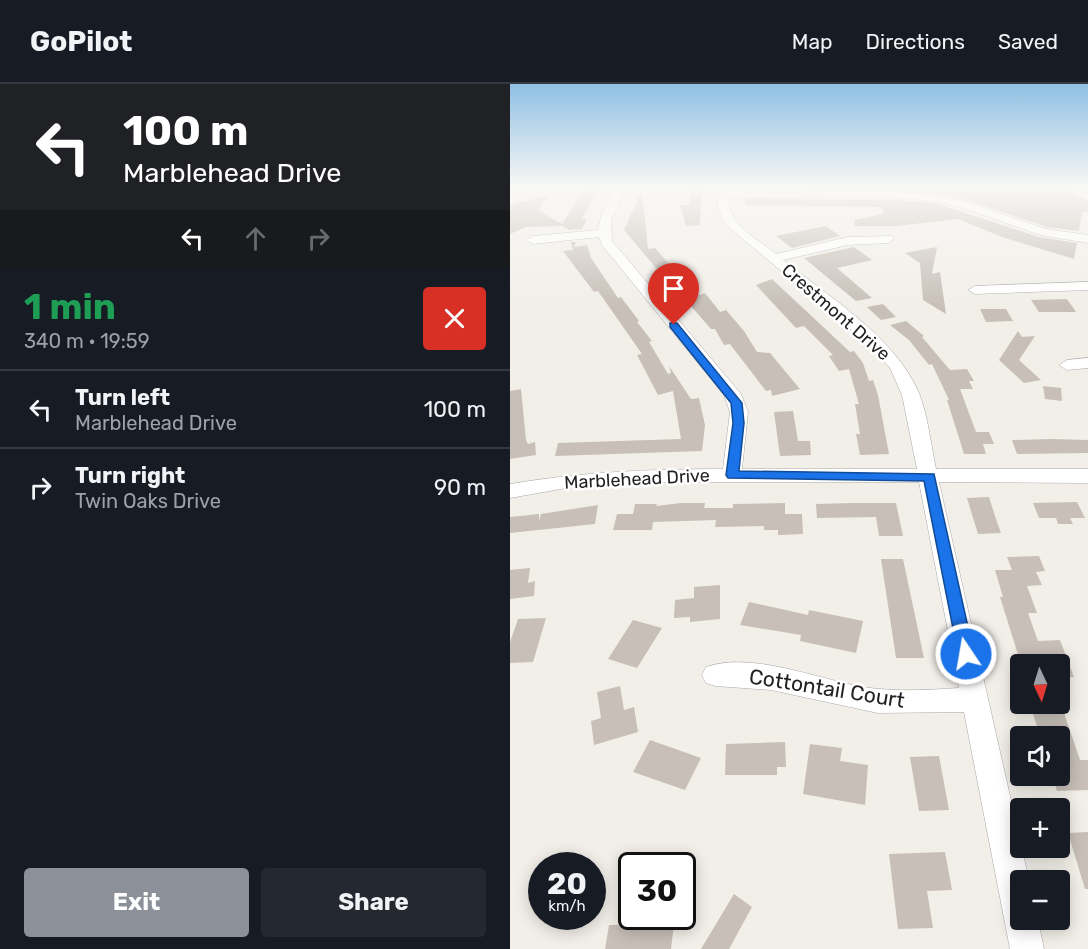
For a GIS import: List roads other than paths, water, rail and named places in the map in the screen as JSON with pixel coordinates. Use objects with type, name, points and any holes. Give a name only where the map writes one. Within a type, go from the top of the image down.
[{"type":"street","points":[[603,227],[603,233],[614,254],[732,394],[739,412],[732,475]]},
{"type":"street","name":"Crestmont Drive","points":[[736,227],[876,343],[897,366],[911,395],[1011,870]]},
{"type":"street","points":[[1031,227],[1044,232],[1088,239]]},
{"type":"street","points":[[533,240],[603,233]]},
{"type":"street","points":[[774,258],[848,241],[888,239]]},
{"type":"street","points":[[975,290],[1088,286]]},
{"type":"street","points":[[1067,365],[1088,363]]},
{"type":"street","name":"Marblehead Drive","points":[[510,491],[603,477],[1088,476]]},
{"type":"street","name":"Cottontail Court","points":[[715,675],[759,675],[866,699],[892,702],[975,699]]},
{"type":"street","points":[[1023,930],[1027,949]]}]
